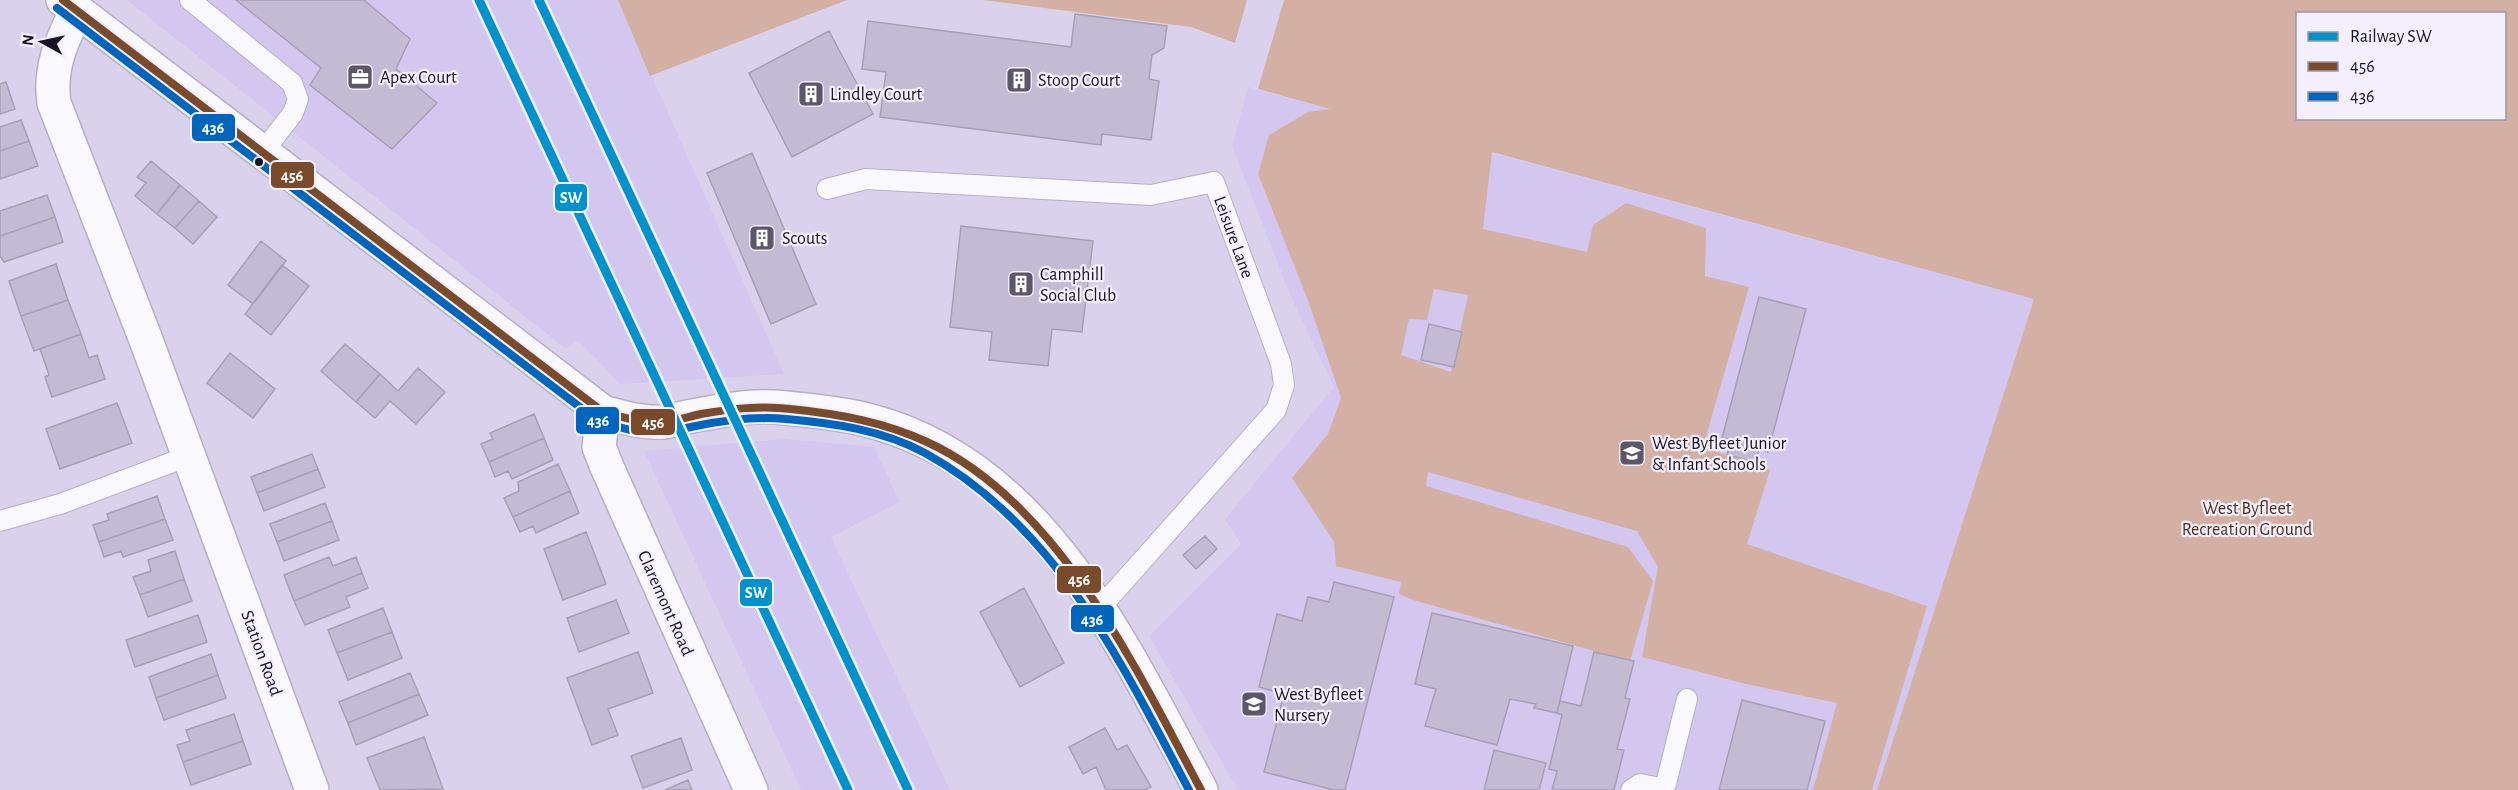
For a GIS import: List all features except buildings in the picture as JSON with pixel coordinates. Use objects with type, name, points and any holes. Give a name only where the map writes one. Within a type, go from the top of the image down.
[{"type":"street","points":[[70,5],[603,412],[658,423],[758,405],[867,420],[906,433],[977,471],[1005,493],[1038,528],[1100,608],[1201,790]]},
{"type":"street","name":"Station Road","points":[[70,5],[53,67],[51,82],[54,104],[189,456],[312,790]]},
{"type":"street","name":"Claremont Road","points":[[603,412],[599,447],[751,790]]},
{"type":"lane","points":[[190,0],[292,82],[298,99],[293,113],[262,153]]},
{"type":"lane","name":"Leisure Lane","points":[[827,189],[866,179],[1151,195],[1214,182],[1281,364],[1283,396],[1276,410],[1230,464],[1100,608]]},
{"type":"lane","points":[[0,521],[60,504],[189,456]]},
{"type":"lane","points":[[1631,790],[1640,784],[1660,788],[1666,784],[1687,699]]},
{"type":"shaded area","points":[[127,0],[618,0],[784,374],[620,384],[578,340],[566,349]]},
{"type":"shaded area","name":"West Byfleet Junior & Infant Schools","points":[[1248,87],[2034,299],[1877,790],[1238,790],[1149,636],[1241,544],[1225,519],[1334,387],[1291,297],[1232,146]]},
{"type":"shaded area","points":[[785,439],[874,447],[900,502],[831,537],[950,790],[801,790],[644,451]]},
{"type":"green space","points":[[618,0],[847,0],[650,76]]},
{"type":"green space","points":[[983,0],[1247,0],[1235,43],[1191,27]]},
{"type":"green space","name":"West Byfleet Recreation Ground","points":[[1284,0],[2518,0],[2518,790],[1877,790],[2034,299],[1492,152],[1483,229],[1587,252],[1593,225],[1626,203],[1706,228],[1705,276],[1749,287],[1703,447],[1770,470],[1747,544],[1927,606],[1872,790],[1813,790],[1837,703],[1746,684],[1642,657],[1658,567],[1637,531],[1428,472],[1426,486],[1628,547],[1653,581],[1630,661],[1413,600],[1399,594],[1401,582],[1336,566],[1334,542],[1292,478],[1328,434],[1341,398],[1309,303],[1258,174],[1269,135],[1308,112],[1330,109],[1258,89]],"holes":[[[1434,289],[1468,295],[1451,372],[1401,355],[1409,319],[1427,320]]]},
{"type":"rail line","name":"SW","points":[[479,0],[848,790]]},
{"type":"rail line","name":"SW","points":[[539,0],[908,790]]},
{"type":"transit line","name":"456","points":[[63,0],[603,412],[654,422],[757,408],[826,413],[878,424],[911,435],[974,469],[1016,505],[1054,547],[1089,594],[1150,693],[1201,790]]},
{"type":"transit line","name":"436","points":[[57,8],[598,421],[629,430],[660,433],[752,418],[840,425],[875,433],[909,445],[971,483],[1012,518],[1048,558],[1081,601],[1138,694],[1189,790]]},
{"type":"place","name":"Apex Court","points":[[360,77]]},
{"type":"place","name":"Stoop Court","points":[[1019,80]]},
{"type":"place","name":"Lindley Court","points":[[811,94]]},
{"type":"place","name":"Scouts","points":[[762,238]]},
{"type":"place","name":"Camphill Social Club","points":[[1021,284]]},
{"type":"place","name":"West Byfleet Junior & Infant Schools","points":[[1632,453]]},
{"type":"place","name":"West Byfleet Nursery","points":[[1254,704]]}]
